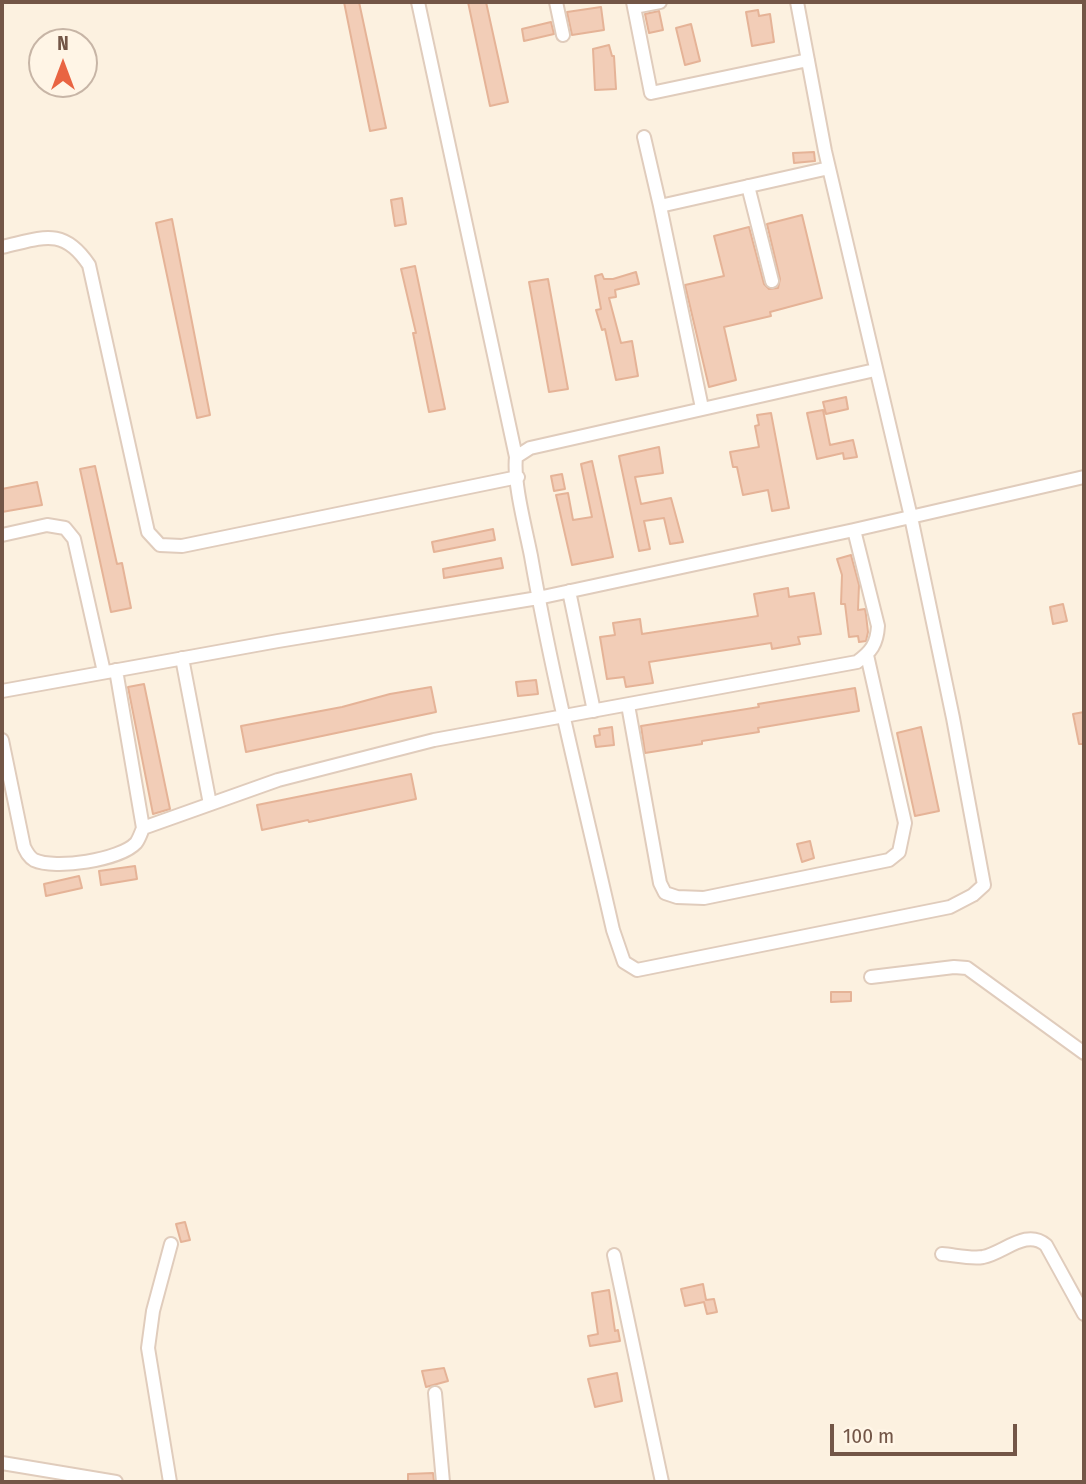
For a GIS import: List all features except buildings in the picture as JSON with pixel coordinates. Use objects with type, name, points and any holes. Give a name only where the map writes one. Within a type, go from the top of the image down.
[{"type":"street","points":[[418,2],[516,457],[538,598],[564,716],[613,930],[624,962],[637,970],[950,907],[973,895],[984,885],[911,517],[829,168],[797,2]]},
{"type":"street","points":[[556,2],[563,35]]},
{"type":"street","points":[[660,2],[634,5],[651,93],[808,60]]},
{"type":"street","points":[[644,137],[702,408]]},
{"type":"street","points":[[660,206],[829,168]]},
{"type":"street","points":[[748,186],[772,281]]},
{"type":"street","points":[[2,247],[46,238],[64,240],[78,249],[89,265],[148,532],[160,545],[182,546],[518,477]]},
{"type":"street","points":[[516,457],[530,448],[875,370]]},
{"type":"street","points":[[2,691],[538,598],[1084,477]]},
{"type":"street","points":[[2,535],[47,525],[65,528],[74,539],[110,671],[143,828],[137,842],[113,855],[67,864],[43,863],[31,858],[24,848],[2,740]]},
{"type":"street","points":[[143,828],[278,780],[434,740],[857,662],[867,654],[877,639],[878,626],[854,530]]},
{"type":"street","points":[[569,591],[594,711]]},
{"type":"street","points":[[628,705],[660,883],[665,893],[677,897],[704,898],[876,863],[889,860],[899,852],[905,823],[867,654]]},
{"type":"street","points":[[182,659],[210,804]]},
{"type":"street","points":[[871,977],[954,967],[967,968],[1084,1053]]},
{"type":"street","points":[[942,1254],[984,1256],[1027,1238],[1041,1240],[1084,1314]]},
{"type":"street","points":[[170,1244],[153,1311],[148,1348],[170,1482]]},
{"type":"street","points":[[614,1255],[662,1482]]},
{"type":"street","points":[[435,1393],[443,1482]]},
{"type":"street","points":[[2,1463],[116,1482]]},
{"type":"street","points":[[33,1468],[36,1482]]}]
